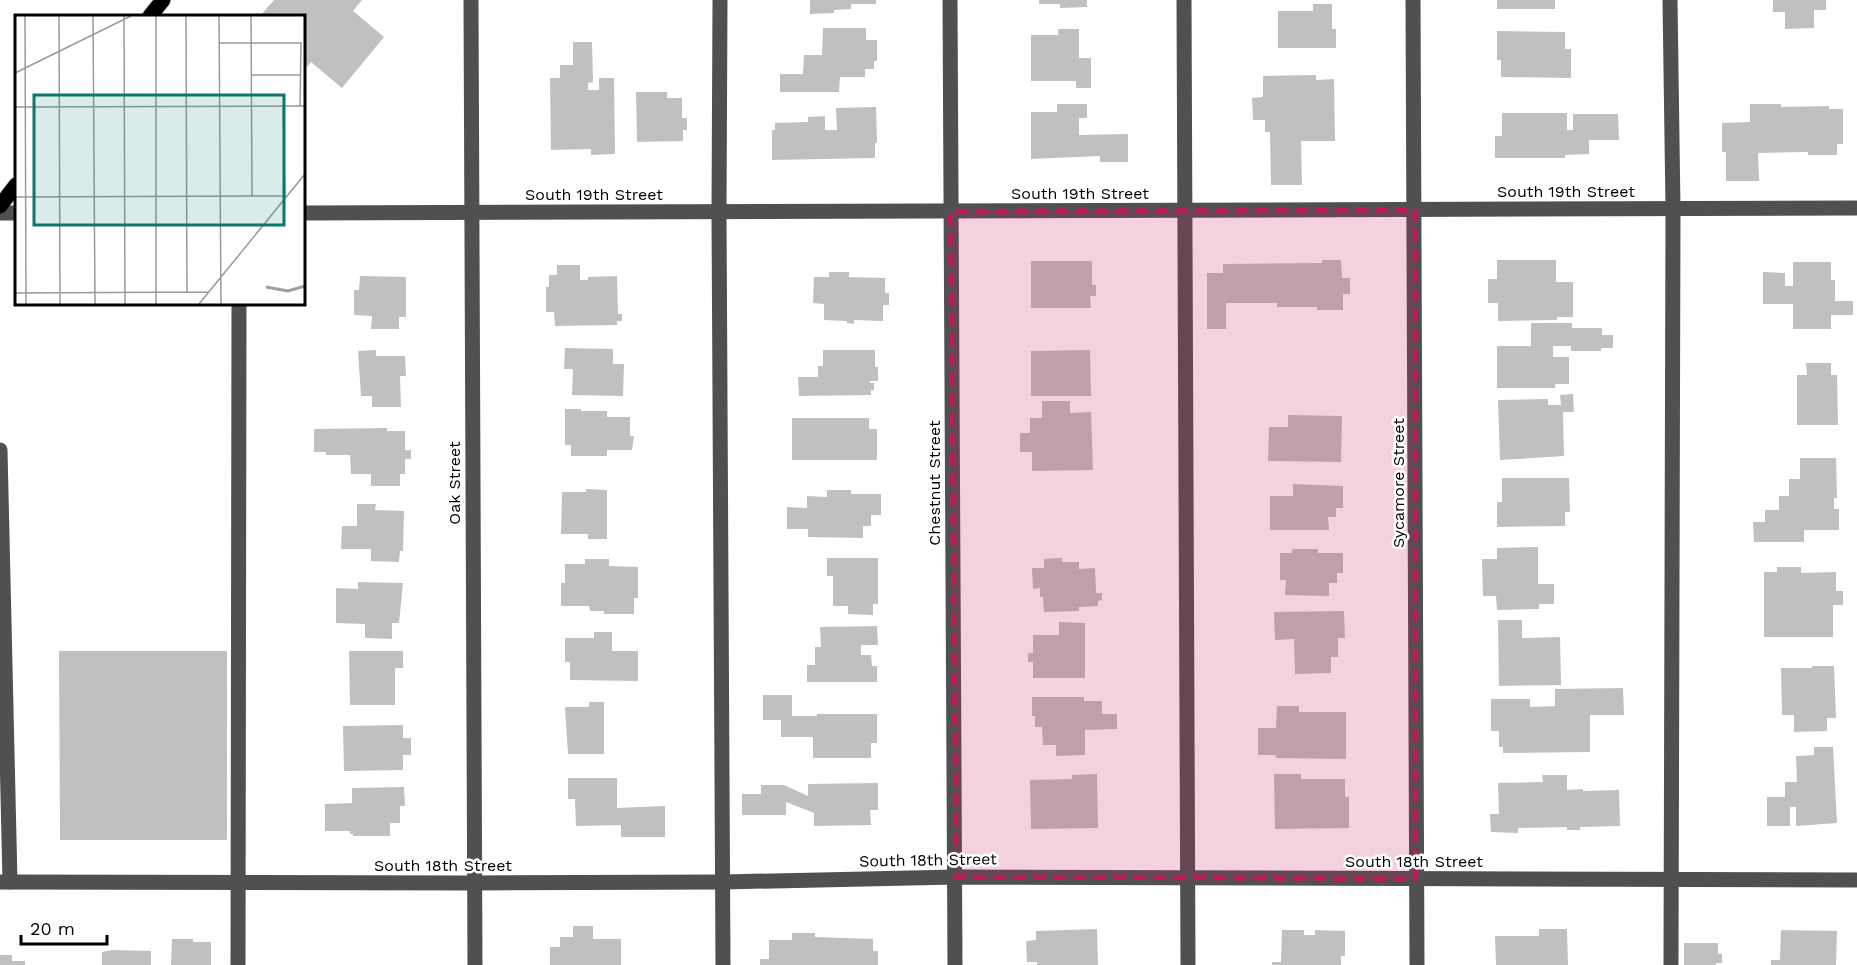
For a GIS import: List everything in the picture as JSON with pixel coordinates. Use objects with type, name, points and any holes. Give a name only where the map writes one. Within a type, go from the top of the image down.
[{"type":"main road","points":[[151,15],[163,0]]},
{"type":"main road","points":[[0,206],[15,186]]},
{"type":"street","name":"Oak Street","points":[[471,0],[470,213],[475,965]]},
{"type":"street","points":[[720,0],[723,965]]},
{"type":"street","name":"Chestnut Street","points":[[950,0],[955,965]]},
{"type":"street","points":[[1184,0],[1188,965]]},
{"type":"street","name":"Sycamore Street","points":[[1413,0],[1417,965]]},
{"type":"street","points":[[1670,0],[1673,209],[1671,965]]},
{"type":"street","name":"South 19th Street","points":[[304,213],[1857,208]]},
{"type":"street","points":[[238,304],[238,965]]},
{"type":"street","points":[[0,450],[5,882]]},
{"type":"street","name":"South 18th Street","points":[[5,882],[723,882],[956,877],[1857,880]]},
{"type":"highlighted area","points":[[1415,210],[1416,879],[956,877],[950,211]]},
{"type":"building","points":[[274,0],[362,0],[353,11],[384,37],[342,88],[311,62],[307,67],[304,65],[304,15],[261,15]]},
{"type":"building","points":[[810,0],[876,0],[876,4],[851,4],[851,9],[834,10],[834,13],[810,14]]},
{"type":"building","points":[[1039,0],[1087,0],[1087,7],[1060,8],[1060,4],[1039,4]]},
{"type":"building","points":[[1497,0],[1555,0],[1555,9],[1497,9]]},
{"type":"building","points":[[1773,0],[1826,0],[1826,10],[1814,10],[1814,28],[1785,29],[1785,12],[1773,12]]},
{"type":"building","points":[[1313,4],[1332,4],[1332,29],[1336,29],[1336,48],[1278,48],[1278,11],[1313,11]]},
{"type":"building","points":[[823,28],[866,28],[866,40],[877,40],[877,61],[874,61],[874,69],[865,69],[865,77],[840,77],[839,92],[780,92],[780,74],[803,74],[804,55],[822,55]]},
{"type":"building","points":[[1058,29],[1079,29],[1079,58],[1091,58],[1091,88],[1076,88],[1076,81],[1031,81],[1031,35],[1058,35]]},
{"type":"building","points":[[1497,31],[1565,32],[1565,49],[1571,49],[1571,78],[1501,77],[1501,60],[1497,60]]},
{"type":"building","points":[[573,42],[592,42],[593,82],[588,83],[588,90],[599,90],[599,78],[614,78],[615,154],[591,155],[591,149],[551,150],[550,78],[560,78],[560,65],[573,65]]},
{"type":"building","points":[[1316,75],[1316,80],[1334,79],[1335,141],[1301,141],[1302,185],[1271,185],[1270,132],[1265,132],[1265,120],[1253,120],[1252,98],[1263,97],[1263,76]]},
{"type":"building","points":[[636,92],[667,92],[667,98],[682,98],[682,118],[687,118],[687,130],[683,130],[683,141],[637,142]]},
{"type":"building","points":[[1057,104],[1087,104],[1087,118],[1079,118],[1079,135],[1128,134],[1128,162],[1100,162],[1100,156],[1031,159],[1031,112],[1057,112]]},
{"type":"building","points":[[1750,104],[1781,104],[1781,107],[1829,106],[1829,109],[1843,109],[1843,144],[1837,144],[1837,155],[1808,155],[1808,152],[1758,153],[1759,181],[1726,181],[1726,152],[1722,152],[1722,123],[1750,122]]},
{"type":"building","points":[[876,107],[875,158],[772,160],[772,130],[775,130],[775,123],[808,122],[808,117],[825,116],[825,130],[837,130],[836,108]]},
{"type":"building","points":[[1502,113],[1567,113],[1567,130],[1573,130],[1573,114],[1618,114],[1619,140],[1589,140],[1589,154],[1565,155],[1565,158],[1495,158],[1495,136],[1502,136]]},
{"type":"building","points":[[1322,260],[1341,260],[1342,278],[1350,278],[1350,294],[1343,294],[1343,310],[1317,310],[1317,307],[1277,307],[1277,303],[1226,303],[1226,329],[1207,329],[1207,273],[1223,273],[1223,264],[1322,263]]},
{"type":"building","points":[[1497,260],[1556,260],[1556,282],[1573,282],[1573,317],[1557,317],[1557,320],[1498,321],[1498,303],[1488,303],[1488,279],[1497,279]]},
{"type":"building","points":[[1031,261],[1092,261],[1092,285],[1096,285],[1096,296],[1090,296],[1091,308],[1031,308]]},
{"type":"building","points":[[1793,262],[1831,262],[1831,280],[1835,280],[1835,301],[1853,301],[1853,315],[1831,315],[1831,329],[1793,329],[1793,304],[1763,304],[1763,272],[1785,273],[1785,286],[1793,286]]},
{"type":"building","points":[[557,265],[580,265],[580,280],[588,280],[588,277],[617,276],[618,314],[622,314],[622,321],[617,321],[617,325],[555,326],[554,312],[546,312],[546,287],[549,287],[549,275],[557,275]]},
{"type":"building","points":[[829,272],[849,272],[849,277],[885,278],[885,293],[889,293],[889,305],[883,305],[883,321],[854,320],[854,324],[847,323],[847,321],[824,320],[824,304],[813,303],[814,277],[829,277]]},
{"type":"building","points":[[360,276],[406,277],[406,317],[399,317],[399,329],[371,329],[372,316],[354,315],[354,290],[359,290]]},
{"type":"building","points":[[1531,323],[1572,323],[1572,328],[1602,328],[1602,335],[1613,335],[1613,348],[1601,348],[1601,351],[1571,351],[1571,346],[1553,346],[1553,357],[1569,357],[1569,384],[1555,384],[1555,388],[1497,388],[1497,346],[1531,346]]},
{"type":"building","points":[[565,348],[613,349],[613,364],[624,364],[623,396],[572,395],[573,369],[564,369]]},
{"type":"building","points":[[376,350],[376,356],[405,356],[406,376],[400,376],[401,407],[372,407],[372,396],[361,396],[358,351]]},
{"type":"building","points":[[823,350],[875,350],[878,381],[870,381],[874,383],[871,395],[799,396],[798,377],[818,377],[818,366],[823,366]]},
{"type":"building","points":[[1090,350],[1091,396],[1031,396],[1031,351]]},
{"type":"building","points":[[1806,363],[1831,363],[1831,375],[1837,375],[1838,425],[1797,425],[1797,375],[1807,375]]},
{"type":"building","points":[[1573,394],[1574,412],[1563,412],[1564,456],[1500,460],[1498,400],[1548,399],[1548,405],[1561,405],[1560,395]]},
{"type":"building","points":[[1042,401],[1070,401],[1070,413],[1091,412],[1093,470],[1032,471],[1032,452],[1020,452],[1020,433],[1030,433],[1030,418],[1042,418]]},
{"type":"building","points":[[565,409],[607,411],[607,417],[630,417],[630,436],[634,436],[632,450],[607,450],[607,456],[571,456],[571,445],[565,445]]},
{"type":"building","points":[[1288,415],[1342,416],[1341,462],[1268,461],[1269,427],[1288,427]]},
{"type":"building","points":[[792,418],[869,418],[869,429],[877,429],[877,460],[792,460]]},
{"type":"building","points":[[387,428],[387,431],[405,431],[405,450],[411,450],[411,459],[405,459],[405,474],[400,474],[400,486],[371,486],[371,474],[351,474],[350,455],[326,455],[326,452],[314,452],[314,429]]},
{"type":"building","points":[[1800,458],[1836,458],[1837,498],[1834,498],[1834,509],[1839,509],[1839,530],[1804,530],[1804,542],[1754,542],[1753,522],[1765,522],[1765,510],[1779,510],[1779,496],[1789,496],[1789,479],[1800,479]]},
{"type":"building","points":[[1502,478],[1569,478],[1570,512],[1565,512],[1565,526],[1497,527],[1497,502],[1502,502]]},
{"type":"building","points":[[1293,484],[1343,486],[1343,508],[1336,508],[1336,517],[1328,517],[1329,530],[1270,530],[1270,496],[1293,496]]},
{"type":"building","points":[[586,489],[607,490],[607,539],[588,539],[588,534],[561,534],[562,492],[586,492]]},
{"type":"building","points":[[827,490],[851,490],[851,494],[881,494],[881,515],[871,515],[871,526],[863,526],[863,538],[808,537],[808,529],[787,529],[787,507],[807,508],[807,496],[827,497]]},
{"type":"building","points":[[357,504],[376,504],[375,510],[404,511],[403,551],[400,551],[399,562],[371,561],[371,549],[341,549],[342,526],[357,526]]},
{"type":"building","points":[[1538,547],[1538,584],[1554,584],[1554,604],[1539,604],[1539,609],[1497,610],[1496,596],[1483,596],[1482,559],[1497,559],[1497,548]]},
{"type":"building","points":[[1292,549],[1318,549],[1318,553],[1343,553],[1343,573],[1337,573],[1337,583],[1329,583],[1329,596],[1285,595],[1286,580],[1280,580],[1280,553],[1292,553]]},
{"type":"building","points":[[827,558],[878,558],[878,604],[873,604],[873,615],[848,614],[848,606],[833,606],[833,576],[827,576]]},
{"type":"building","points":[[1062,558],[1062,562],[1079,562],[1079,569],[1095,568],[1096,593],[1102,593],[1102,600],[1098,601],[1098,606],[1079,607],[1079,611],[1044,612],[1040,588],[1033,589],[1032,568],[1044,568],[1044,559]]},
{"type":"building","points":[[585,559],[609,559],[609,566],[638,567],[638,598],[634,598],[634,614],[604,614],[604,611],[590,611],[589,606],[561,606],[561,583],[565,583],[565,564],[585,564]]},
{"type":"building","points":[[1777,567],[1801,567],[1801,573],[1836,572],[1836,591],[1843,591],[1843,605],[1833,605],[1833,637],[1764,637],[1764,572],[1777,572]]},
{"type":"building","points":[[358,582],[403,583],[399,623],[392,623],[392,639],[365,638],[365,624],[336,623],[336,588],[358,589]]},
{"type":"building","points":[[1344,611],[1345,638],[1338,638],[1338,657],[1331,657],[1331,673],[1295,674],[1294,639],[1275,640],[1274,612]]},
{"type":"building","points":[[1498,620],[1522,620],[1522,638],[1560,637],[1561,685],[1499,686]]},
{"type":"building","points":[[1059,622],[1085,623],[1085,678],[1033,678],[1033,662],[1028,662],[1028,653],[1033,653],[1033,635],[1059,635]]},
{"type":"building","points":[[877,626],[878,645],[861,645],[861,655],[871,655],[872,666],[877,666],[877,682],[807,682],[807,665],[815,665],[815,647],[821,647],[820,627]]},
{"type":"building","points":[[594,632],[612,632],[612,651],[638,651],[638,681],[570,680],[570,662],[565,662],[565,638],[594,638]]},
{"type":"building","points":[[59,651],[227,651],[227,840],[60,840]]},
{"type":"building","points":[[349,651],[403,651],[403,668],[395,668],[395,705],[350,705]]},
{"type":"building","points":[[1812,666],[1834,666],[1836,718],[1827,718],[1827,731],[1794,732],[1794,715],[1782,715],[1781,668],[1812,668]]},
{"type":"building","points":[[1623,688],[1624,715],[1590,715],[1590,752],[1503,753],[1503,747],[1499,747],[1499,731],[1491,731],[1491,699],[1530,699],[1530,707],[1555,706],[1555,689]]},
{"type":"building","points":[[763,695],[792,695],[792,716],[877,714],[877,743],[871,743],[871,758],[813,758],[813,737],[781,737],[781,720],[763,720]]},
{"type":"building","points":[[1032,697],[1084,697],[1084,701],[1102,701],[1102,714],[1117,714],[1117,729],[1085,730],[1085,755],[1056,756],[1056,745],[1043,745],[1042,727],[1035,727],[1035,716],[1032,716]]},
{"type":"building","points":[[589,702],[604,702],[604,754],[568,754],[565,707],[589,707]]},
{"type":"building","points":[[1277,706],[1299,706],[1299,712],[1346,712],[1346,759],[1276,758],[1276,755],[1258,755],[1258,728],[1276,728]]},
{"type":"building","points":[[403,725],[403,738],[411,738],[411,755],[403,755],[403,770],[344,771],[343,726]]},
{"type":"building","points":[[1814,747],[1833,747],[1837,823],[1796,826],[1796,807],[1790,807],[1790,826],[1767,826],[1767,797],[1785,797],[1785,782],[1797,782],[1796,756],[1814,755]]},
{"type":"building","points":[[1097,774],[1098,828],[1031,829],[1030,780],[1072,779],[1072,775]]},
{"type":"building","points":[[1274,774],[1301,774],[1301,779],[1345,779],[1345,797],[1349,797],[1349,828],[1275,829]]},
{"type":"building","points":[[1542,775],[1567,775],[1567,790],[1619,790],[1620,826],[1580,827],[1580,830],[1567,830],[1567,827],[1518,828],[1518,833],[1491,832],[1490,814],[1499,814],[1498,783],[1543,782]]},
{"type":"building","points":[[568,778],[617,778],[617,808],[665,806],[665,837],[621,837],[621,825],[576,826],[575,799],[568,799]]},
{"type":"building","points":[[878,783],[878,810],[870,810],[871,825],[814,826],[814,813],[786,802],[786,815],[742,815],[742,794],[761,794],[761,785],[784,785],[808,796],[808,784]]},
{"type":"building","points":[[404,787],[405,806],[400,806],[400,823],[390,823],[390,836],[353,836],[350,831],[325,831],[325,804],[352,803],[352,788]]},
{"type":"building","points":[[573,926],[593,926],[593,939],[621,939],[621,965],[550,965],[550,947],[560,947],[560,937],[573,937]]},
{"type":"building","points":[[1097,929],[1098,965],[1037,965],[1037,962],[1027,962],[1026,941],[1036,940],[1036,931]]},
{"type":"building","points":[[1539,929],[1567,929],[1568,965],[1496,965],[1495,936],[1539,936]]},
{"type":"building","points":[[1282,930],[1304,930],[1304,935],[1315,935],[1315,930],[1345,931],[1345,956],[1341,956],[1341,965],[1272,965],[1272,962],[1281,962]]},
{"type":"building","points":[[1781,930],[1837,931],[1836,965],[1771,965],[1771,960],[1780,960]]},
{"type":"building","points":[[792,933],[815,933],[815,937],[873,939],[873,951],[878,951],[878,965],[760,965],[760,959],[769,959],[769,940],[792,940]]},
{"type":"building","points":[[172,939],[211,942],[211,965],[171,965]]},
{"type":"building","points":[[1684,943],[1718,943],[1718,954],[1722,954],[1722,963],[1684,965]]},
{"type":"building","points":[[151,951],[151,965],[102,965],[102,952]]},
{"type":"building","points":[[0,955],[12,955],[12,961],[25,961],[25,965],[0,965]]}]
